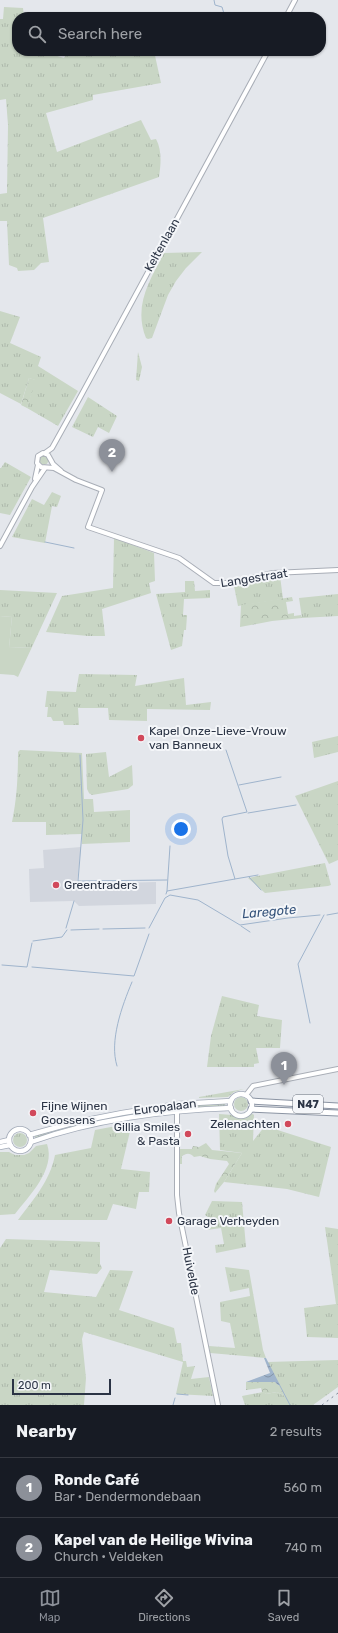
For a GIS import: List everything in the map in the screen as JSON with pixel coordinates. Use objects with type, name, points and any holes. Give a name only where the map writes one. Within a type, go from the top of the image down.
[{"type":"highway","name":"N47","points":[[251,1101],[338,1106]]},
{"type":"highway","name":"Europalaan","points":[[251,1109],[338,1112]]},
{"type":"main road","name":"Europalaan","points":[[10,1143],[11,1134],[17,1130],[23,1130],[29,1135],[76,1122],[122,1113],[178,1104],[231,1100],[238,1094],[246,1095]]},
{"type":"main road","points":[[246,1095],[251,1101],[251,1109]]},
{"type":"main road","points":[[231,1100],[231,1108]]},
{"type":"main road","name":"Europalaan","points":[[0,1142],[10,1143],[16,1150],[23,1150],[27,1148],[31,1142],[87,1127],[177,1111],[231,1108],[234,1113],[241,1115],[246,1114],[251,1109]]},
{"type":"main road","points":[[29,1135],[31,1142]]},
{"type":"main road","name":"Europalaan","points":[[0,1146],[10,1143]]},
{"type":"street","points":[[289,12],[295,0]]},
{"type":"street","name":"Keltenlaan","points":[[32,487],[37,474],[38,465],[36,461],[38,456],[52,448],[57,440],[265,56]]},
{"type":"street","name":"Keltenlaan","points":[[0,546],[32,487],[51,460],[57,440]]},
{"type":"street","points":[[45,453],[61,471]]},
{"type":"street","points":[[38,465],[61,471]]},
{"type":"street","name":"Langestraat","points":[[61,471],[76,480],[102,490],[88,527],[179,558],[214,583],[229,583],[273,573],[338,570]]},
{"type":"street","points":[[246,1095],[253,1086],[338,1069]]},
{"type":"street","name":"Huivelde","points":[[177,1111],[177,1195],[179,1213],[218,1405]]},
{"type":"shaded area","points":[[81,847],[77,884],[156,882],[156,904],[79,906],[74,901],[30,902],[29,869],[44,868],[43,850]]},
{"type":"green space","points":[[4,7],[23,8],[23,12],[12,12],[12,56],[57,56],[64,58],[65,56],[155,56],[161,83],[93,95],[93,100],[46,113],[57,152],[141,120],[151,140],[156,139],[158,143],[160,152],[160,167],[159,177],[43,218],[49,262],[41,263],[34,270],[18,271],[17,268],[9,265],[7,221],[0,221],[0,194],[7,193],[8,125],[6,99],[0,100],[0,19],[3,19]]},
{"type":"green space","points":[[202,252],[186,268],[176,281],[168,295],[152,338],[146,338],[142,326],[142,304],[153,273],[164,253]]},
{"type":"green space","points":[[0,311],[20,317],[10,343],[41,357],[38,366],[78,391],[58,426],[27,408],[35,380],[29,378],[21,404],[0,393]]},
{"type":"green space","points":[[138,352],[142,367],[139,381],[136,380]]},
{"type":"green space","points":[[29,378],[36,380],[27,408],[21,405]]},
{"type":"green space","points":[[88,397],[117,416],[109,433],[98,427],[93,437],[72,427]]},
{"type":"green space","points":[[44,455],[49,460],[44,465],[39,460]]},
{"type":"green space","points":[[5,462],[31,477],[10,515],[0,513],[0,468]]},
{"type":"green space","points":[[52,492],[61,496],[57,507],[52,506],[45,543],[12,537],[32,499],[44,505]]},
{"type":"green space","points":[[114,538],[154,553],[155,581],[149,583],[151,593],[102,609],[105,636],[46,632],[62,596],[113,588]]},
{"type":"green space","points":[[280,576],[283,599],[238,606],[234,586]]},
{"type":"green space","points":[[185,581],[194,581],[195,591],[210,590],[210,598],[184,599],[183,615],[187,615],[186,630],[184,630],[182,646],[171,650],[156,594],[185,592]]},
{"type":"green space","points":[[0,590],[57,593],[32,647],[9,648],[12,616],[0,617]]},
{"type":"green space","points":[[338,594],[338,616],[302,618],[299,598]]},
{"type":"green space","points":[[292,597],[293,601],[286,602],[288,614],[294,613],[294,616],[301,615],[302,618],[272,621],[240,627],[241,605]]},
{"type":"green space","points":[[12,616],[9,648],[32,647],[18,677],[14,675],[0,674],[0,617]]},
{"type":"green space","points":[[79,674],[137,675],[135,686],[184,678],[186,705],[211,702],[210,710],[147,709],[147,721],[109,720],[108,708],[78,708],[79,725],[64,725],[63,721],[53,721],[51,717],[47,717],[48,707],[45,707],[47,691],[76,692]]},
{"type":"green space","points":[[338,736],[338,752],[314,758],[312,742]]},
{"type":"green space","points":[[20,750],[82,753],[84,799],[93,799],[94,812],[130,810],[130,842],[82,844],[82,834],[46,835],[46,822],[12,822],[17,787],[18,752]]},
{"type":"green space","points":[[106,752],[109,777],[132,765],[133,785],[128,789],[92,795],[87,789],[86,754]]},
{"type":"green space","points":[[338,781],[338,860],[329,864],[295,796]]},
{"type":"green space","points":[[325,863],[331,885],[328,886],[265,893],[248,878]]},
{"type":"green space","points":[[222,996],[259,1005],[257,1016],[282,1020],[280,1048],[256,1048],[259,1063],[254,1064],[254,1067],[207,1067],[211,1036]]},
{"type":"green space","points":[[244,1089],[234,1092],[228,1097],[199,1098],[199,1097]]},
{"type":"green space","points":[[238,1097],[244,1097],[248,1101],[248,1107],[244,1111],[238,1111],[234,1107],[234,1101]]},
{"type":"green space","points":[[225,1103],[225,1106],[177,1109],[130,1116],[35,1138],[35,1136],[75,1125],[122,1115]]},
{"type":"green space","points":[[251,1113],[254,1115],[253,1141],[265,1126],[331,1147],[319,1197],[287,1189],[224,1182],[242,1153],[220,1150],[219,1114],[246,1117]]},
{"type":"green space","points":[[132,1123],[121,1169],[150,1172],[149,1192],[139,1192],[136,1209],[113,1204],[107,1220],[18,1220],[45,1182],[53,1164],[55,1155],[91,1148],[95,1130]]},
{"type":"green space","points":[[17,1133],[23,1133],[27,1137],[27,1143],[23,1147],[17,1147],[13,1143],[13,1137]]},
{"type":"green space","points":[[206,1143],[212,1150],[242,1153],[224,1182],[215,1193],[214,1191],[216,1184],[229,1164],[227,1161],[200,1156],[194,1157],[187,1154],[182,1156],[182,1164],[180,1164],[180,1149],[192,1149],[193,1146],[199,1147]]},
{"type":"green space","points":[[47,1144],[49,1153],[48,1163],[40,1182],[15,1214],[0,1215],[0,1152],[24,1155],[29,1153],[36,1146]]},
{"type":"green space","points":[[212,1201],[242,1202],[246,1247],[216,1253],[215,1245],[224,1244],[221,1228],[207,1230],[207,1227],[204,1228],[208,1217],[205,1215]]},
{"type":"green space","points":[[325,1227],[338,1229],[338,1338],[307,1337],[304,1308],[336,1304]]},
{"type":"green space","points":[[6,1239],[100,1242],[100,1264],[102,1268],[97,1274],[50,1270],[44,1292],[96,1297],[110,1270],[133,1271],[119,1310],[174,1328],[177,1343],[181,1343],[183,1361],[186,1361],[187,1367],[195,1366],[191,1379],[209,1377],[213,1396],[176,1394],[183,1362],[84,1332],[82,1339],[86,1378],[84,1405],[0,1405],[0,1248]]},
{"type":"green space","points":[[225,1267],[249,1270],[263,1350],[266,1358],[210,1353],[209,1346],[235,1348],[230,1323],[221,1321],[220,1302],[250,1296],[249,1288],[230,1292]]},
{"type":"green space","points":[[338,1360],[338,1387],[313,1405],[245,1405],[242,1396],[263,1392],[266,1394],[277,1392],[285,1396],[267,1362]]},
{"type":"green space","points":[[246,1382],[275,1382],[280,1385],[285,1396],[277,1392],[266,1394],[262,1392],[261,1388],[246,1390]]},
{"type":"water","points":[[264,1358],[266,1358],[280,1385],[275,1382],[246,1382],[270,1373]]},
{"type":"waterway","points":[[214,0],[215,5],[222,7],[224,12]]},
{"type":"waterway","points":[[45,542],[74,548]]},
{"type":"waterway","points":[[166,894],[167,891],[235,879],[228,856],[222,819],[223,817],[247,812],[226,750]]},
{"type":"waterway","points":[[80,755],[83,820],[78,881],[81,881]]},
{"type":"waterway","points":[[239,785],[281,777]]},
{"type":"waterway","points":[[248,813],[296,805]]},
{"type":"waterway","points":[[167,891],[170,846]]},
{"type":"waterway","points":[[235,879],[258,875]]},
{"type":"waterway","points":[[249,877],[261,890]]},
{"type":"waterway","points":[[82,881],[167,880]]},
{"type":"waterway","name":"Laregote","points":[[149,928],[165,898],[170,895],[198,900],[240,925],[320,915]]},
{"type":"waterway","points":[[66,928],[74,901]]},
{"type":"waterway","name":"Laregote","points":[[327,915],[338,913]]},
{"type":"waterway","points":[[310,1023],[298,964],[324,915]]},
{"type":"waterway","points":[[241,926],[250,932]]},
{"type":"waterway","name":"Laregote","points":[[103,929],[145,928]]},
{"type":"waterway","name":"Laregote","points":[[71,930],[99,929]]},
{"type":"waterway","name":"Laregote","points":[[33,941],[62,937],[67,930]]},
{"type":"waterway","points":[[32,967],[134,976],[149,934]]},
{"type":"waterway","name":"Laregote","points":[[2,965],[27,967],[32,943]]},
{"type":"waterway","points":[[117,1066],[115,1056],[116,1035],[124,1002],[132,982]]},
{"type":"waterway","points":[[279,1384],[290,1405]]},
{"type":"waterway","points":[[177,1394],[188,1395]]},
{"type":"waterway","points":[[173,1405],[175,1398]]},
{"type":"railway","points":[[322,1405],[338,1393]]},
{"type":"place","name":"Kapel van de Heilige Wivina","points":[[112,472]]},
{"type":"place","name":"Kapel Onze-Lieve-Vrouw van Banneux","points":[[141,738]]},
{"type":"place","name":"Greentraders","points":[[56,885]]},
{"type":"place","name":"Ronde Café","points":[[284,1085]]},
{"type":"place","name":"Fijne Wijnen Goossens","points":[[33,1113]]},
{"type":"place","name":"Zelenachten","points":[[288,1124]]},
{"type":"place","name":"Gillia Smiles & Pasta","points":[[188,1134]]},
{"type":"place","name":"Garage Verheyden","points":[[169,1221]]}]
